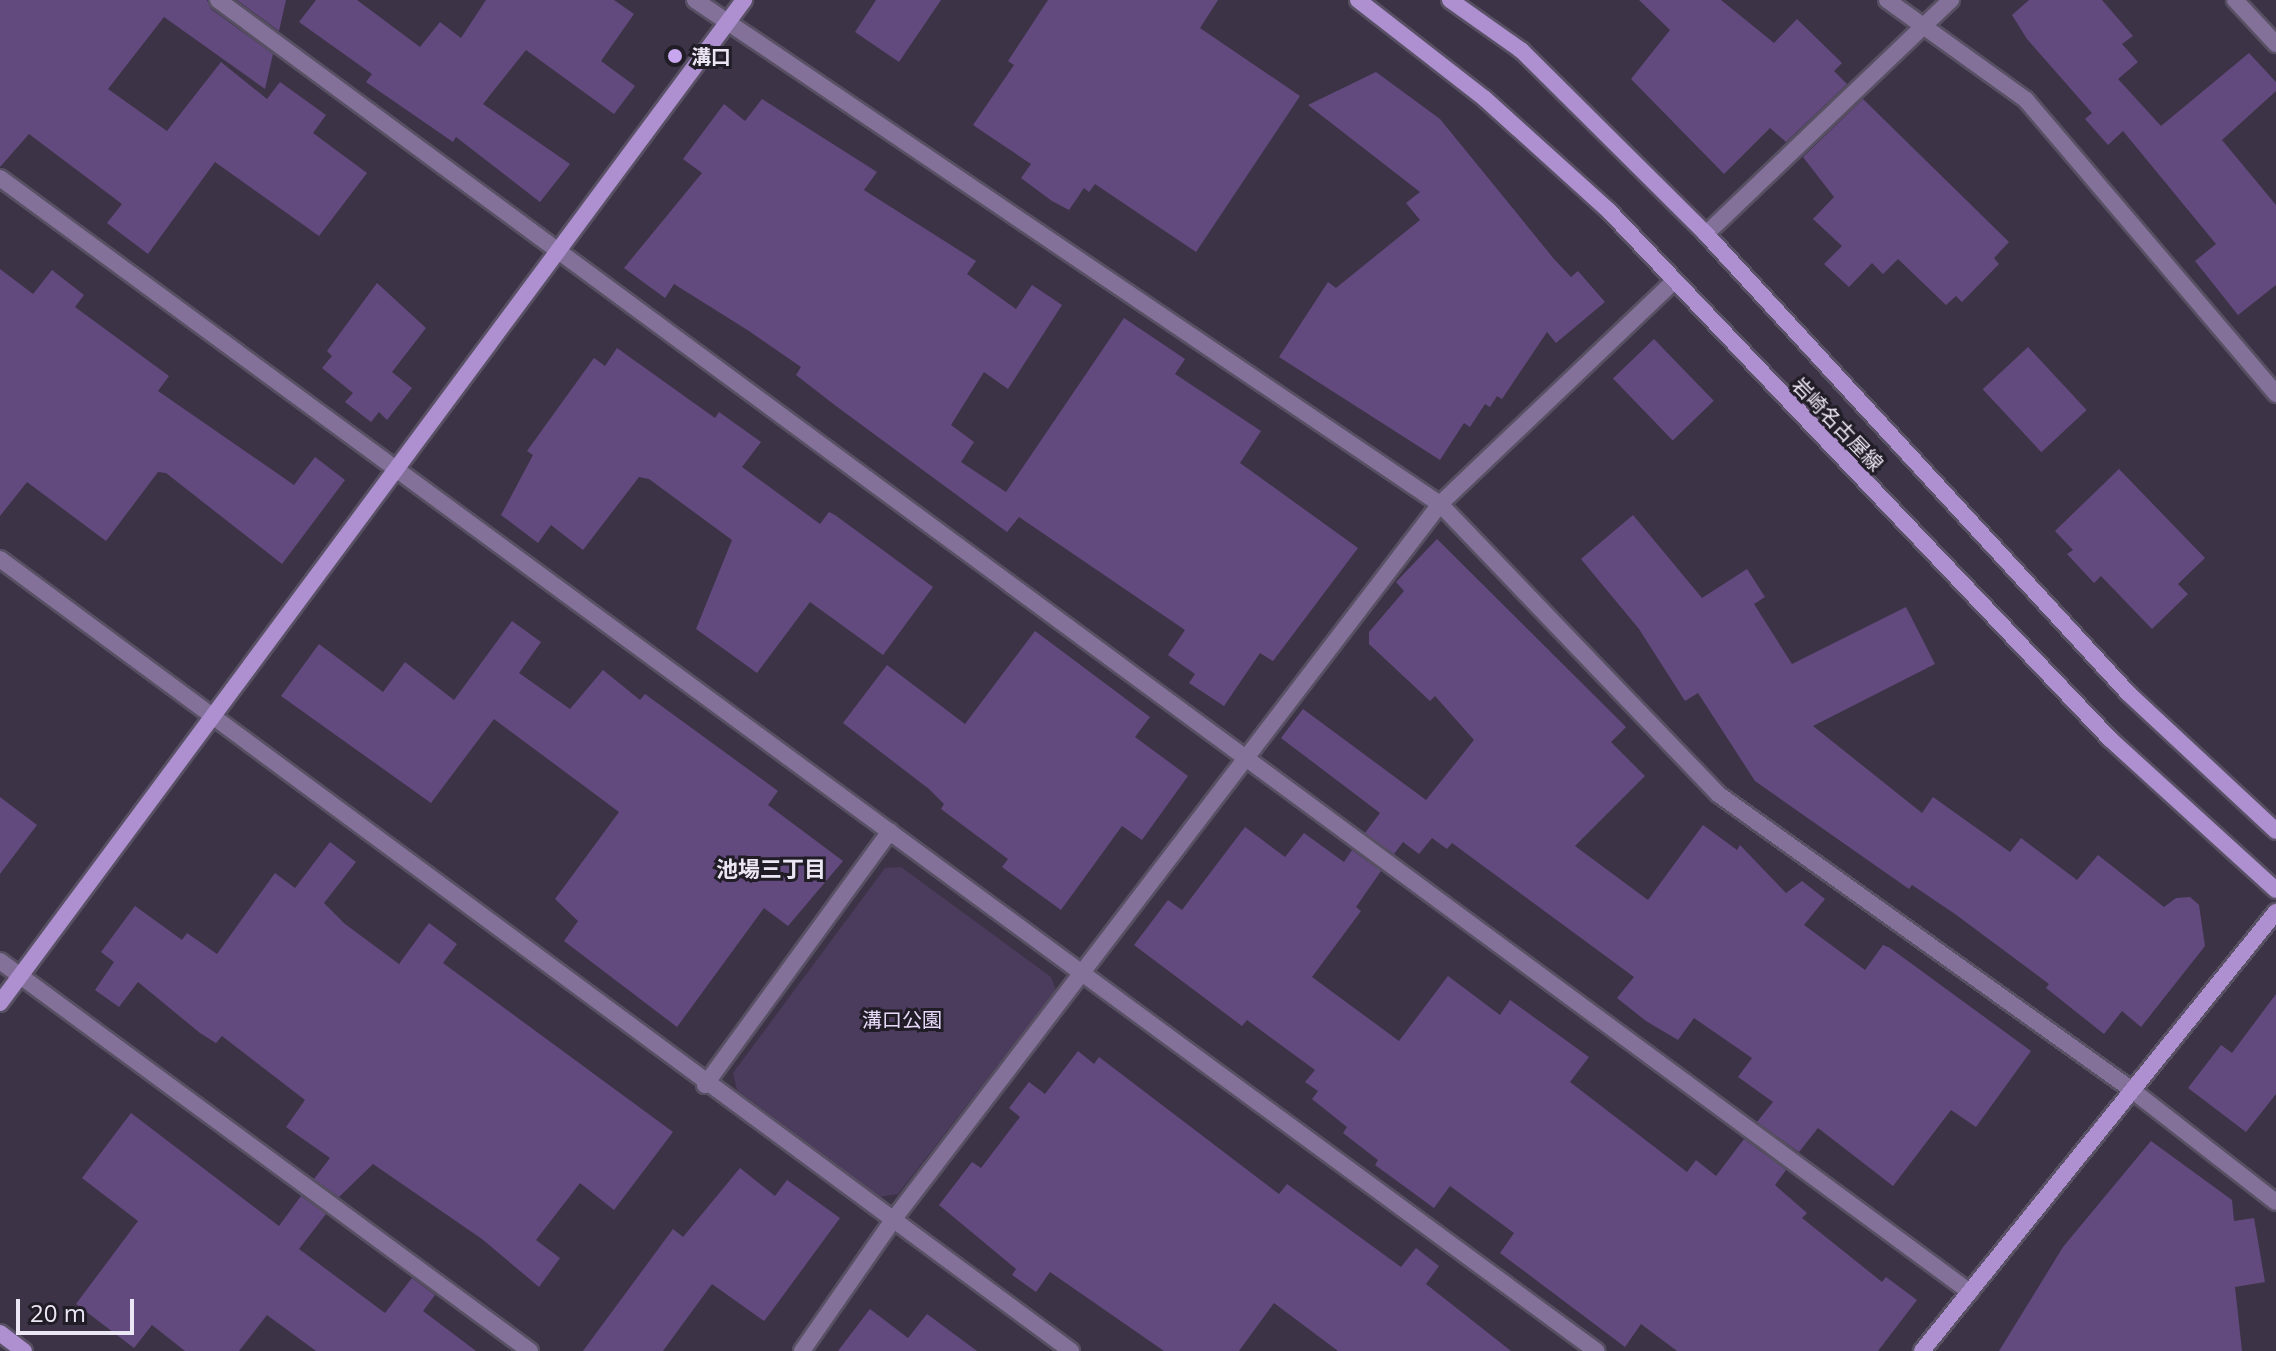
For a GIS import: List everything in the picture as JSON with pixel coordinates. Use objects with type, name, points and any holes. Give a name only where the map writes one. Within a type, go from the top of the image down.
[{"type":"main road","points":[[0,1003],[744,0]]},
{"type":"main road","name":"岩崎名古屋線","points":[[1358,0],[1484,98],[1609,211],[2110,739],[2276,890]]},
{"type":"main road","name":"岩崎名古屋線","points":[[1450,0],[1522,51],[1706,234],[2128,693],[2276,831]]},
{"type":"main road","points":[[1922,1351],[2276,912]]},
{"type":"main road","points":[[0,1333],[24,1351]]},
{"type":"street","points":[[218,0],[1970,1292]]},
{"type":"street","points":[[695,0],[1440,504],[1718,794],[2132,1090],[2276,1202]]},
{"type":"street","points":[[1887,0],[2026,100],[2276,394]]},
{"type":"street","points":[[1706,234],[1951,0]]},
{"type":"street","points":[[2235,0],[2276,44]]},
{"type":"street","points":[[0,178],[1596,1351]]},
{"type":"street","points":[[802,1351],[893,1220],[1085,974],[1245,756],[1440,504],[1674,281]]},
{"type":"street","points":[[0,559],[705,1085],[1071,1351]]},
{"type":"street","points":[[705,1085],[890,831]]},
{"type":"street","points":[[0,961],[530,1351]]},
{"type":"green space","name":"溝口公園","points":[[901,867],[1051,977],[1056,990],[898,1194],[880,1197],[737,1090],[733,1073],[885,868]]},
{"type":"building","points":[[0,0],[207,0],[211,9],[273,54],[265,89],[164,17],[108,89],[167,131],[221,62],[267,99],[280,82],[326,115],[313,133],[367,173],[319,236],[215,162],[148,254],[107,223],[122,204],[29,134],[0,167]]},
{"type":"building","points":[[237,0],[286,0],[279,31]]},
{"type":"building","points":[[316,0],[357,0],[420,47],[440,22],[461,38],[486,0],[614,0],[634,14],[601,61],[635,86],[614,114],[526,50],[483,104],[570,164],[540,202],[456,137],[453,142],[366,82],[372,74],[299,22]]},
{"type":"building","points":[[876,0],[941,0],[899,62],[855,32]]},
{"type":"building","points":[[1048,0],[1218,0],[1200,28],[1300,96],[1196,252],[1095,184],[1089,192],[1084,188],[1069,210],[1052,201],[1021,178],[1031,164],[973,125],[1014,65],[1008,61]]},
{"type":"building","points":[[1639,0],[1721,0],[1774,43],[1797,19],[1842,63],[1834,71],[1847,84],[1786,142],[1770,128],[1724,174],[1631,79],[1670,30]]},
{"type":"building","points":[[2029,0],[2102,0],[2133,36],[2122,44],[2138,62],[2118,79],[2161,126],[2249,53],[2276,82],[2276,91],[2222,140],[2276,205],[2276,285],[2238,315],[2195,261],[2216,244],[2123,131],[2108,145],[2085,119],[2092,113],[2027,39],[2012,15]]},
{"type":"building","points":[[1376,72],[1440,119],[1554,259],[1571,277],[1578,271],[1605,302],[1556,343],[1547,332],[1502,399],[1497,396],[1490,407],[1485,404],[1470,427],[1464,423],[1440,460],[1279,357],[1328,282],[1336,288],[1420,220],[1406,203],[1420,192],[1308,105]]},
{"type":"building","points":[[762,99],[877,172],[864,190],[976,261],[967,274],[1016,309],[1032,285],[1062,305],[1008,389],[984,372],[951,425],[974,442],[961,462],[1006,492],[1124,318],[1185,359],[1175,374],[1261,431],[1240,463],[1358,548],[1273,661],[1260,653],[1224,706],[1189,683],[1195,674],[1168,655],[1185,630],[1019,517],[1007,532],[796,375],[801,367],[749,331],[674,284],[665,298],[624,268],[702,173],[683,159],[724,104],[745,121]]},
{"type":"building","points":[[1863,99],[2009,242],[1994,258],[1999,264],[1962,302],[1956,296],[1946,305],[1898,259],[1883,274],[1872,263],[1849,287],[1824,264],[1842,246],[1813,219],[1834,197],[1803,157]]},
{"type":"building","points":[[0,269],[33,294],[52,270],[84,295],[75,307],[169,376],[158,391],[294,485],[315,457],[345,480],[282,564],[166,473],[158,472],[106,541],[27,482],[0,516]]},
{"type":"building","points":[[377,283],[426,328],[392,372],[412,388],[387,420],[379,412],[371,422],[345,402],[353,393],[322,368],[332,356],[327,351]]},
{"type":"building","points":[[1654,339],[1714,401],[1673,440],[1613,379]]},
{"type":"building","points":[[2028,347],[2087,410],[2041,452],[1983,389]]},
{"type":"building","points":[[617,348],[715,418],[719,412],[761,442],[742,467],[820,524],[829,512],[835,515],[933,587],[883,655],[810,602],[757,673],[696,629],[732,540],[649,479],[639,477],[583,550],[551,525],[538,543],[501,515],[533,455],[527,451],[594,358],[605,366]]},
{"type":"building","points":[[2119,469],[2205,558],[2178,584],[2188,594],[2152,629],[2101,576],[2094,583],[2067,554],[2073,550],[2055,531]]},
{"type":"building","points":[[1633,515],[1702,598],[1747,569],[1765,597],[1754,604],[1792,664],[1906,607],[1935,664],[1813,726],[1922,813],[1933,797],[2010,852],[2021,838],[2077,880],[2098,855],[2164,907],[2176,898],[2190,897],[2199,905],[2205,946],[2141,1027],[2122,1011],[2104,1034],[2046,988],[2049,984],[1955,914],[1912,885],[1909,889],[1755,781],[1698,693],[1685,701],[1639,629],[1581,559]]},
{"type":"building","points":[[1437,539],[1626,727],[1611,742],[1645,776],[1575,846],[1648,900],[1703,825],[1737,850],[1740,845],[1786,893],[1802,881],[1825,899],[1804,925],[1865,970],[1883,945],[1890,948],[2031,1051],[1976,1127],[1951,1110],[1893,1186],[1818,1128],[1799,1152],[1757,1122],[1773,1102],[1738,1077],[1752,1058],[1694,1018],[1678,1040],[1646,1021],[1617,998],[1634,977],[1452,843],[1447,849],[1432,838],[1419,854],[1403,842],[1394,854],[1365,833],[1380,813],[1281,738],[1303,709],[1426,800],[1474,740],[1435,696],[1430,701],[1369,644],[1369,632],[1404,591],[1396,582]]},
{"type":"building","points":[[512,621],[541,642],[519,673],[570,709],[603,670],[640,700],[645,694],[778,791],[768,805],[843,861],[788,926],[764,908],[677,1027],[564,941],[578,921],[555,899],[619,812],[494,719],[431,803],[281,696],[319,644],[383,692],[405,662],[454,700]]},
{"type":"building","points":[[1035,631],[1150,717],[1135,737],[1188,776],[1142,840],[1122,826],[1061,910],[1002,867],[1008,859],[941,809],[944,804],[929,789],[843,723],[887,665],[965,724]]},
{"type":"building","points":[[0,797],[37,825],[0,874]]},
{"type":"building","points":[[1245,827],[1285,857],[1304,833],[1344,862],[1352,850],[1381,871],[1356,907],[1361,911],[1312,977],[1399,1041],[1448,976],[1500,1015],[1510,1000],[1589,1057],[1570,1082],[1687,1172],[1696,1160],[1716,1176],[1744,1139],[1786,1170],[1775,1185],[1807,1213],[1802,1218],[1882,1282],[1886,1277],[1917,1300],[1878,1351],[1677,1351],[1641,1324],[1625,1347],[1500,1253],[1514,1233],[1450,1186],[1434,1208],[1375,1165],[1378,1160],[1343,1133],[1347,1127],[1312,1099],[1318,1091],[1305,1082],[1315,1070],[1247,1020],[1242,1026],[1134,945],[1168,900],[1182,910]]},
{"type":"building","points":[[330,842],[356,862],[324,903],[345,924],[399,964],[429,923],[457,944],[443,963],[673,1132],[614,1210],[580,1183],[536,1240],[560,1258],[539,1287],[482,1239],[373,1164],[339,1197],[314,1179],[330,1158],[286,1127],[305,1100],[222,1036],[216,1043],[200,1033],[138,982],[119,1007],[95,990],[114,962],[101,952],[135,906],[182,940],[187,933],[217,954],[275,873],[295,888]]},
{"type":"building","points":[[2276,994],[2276,1094],[2246,1132],[2188,1088],[2221,1045],[2232,1053]]},
{"type":"building","points":[[1078,1051],[1094,1064],[1099,1057],[1279,1194],[1287,1184],[1401,1267],[1416,1248],[1439,1266],[1426,1284],[1511,1351],[1338,1351],[1274,1303],[1239,1351],[1164,1351],[1050,1272],[1036,1292],[1012,1275],[1016,1269],[939,1205],[972,1162],[981,1168],[1020,1117],[1009,1108],[1029,1082],[1045,1094]]},
{"type":"building","points":[[131,1113],[279,1226],[301,1196],[326,1214],[299,1249],[385,1313],[412,1278],[435,1295],[423,1311],[476,1351],[316,1351],[267,1315],[239,1351],[185,1351],[152,1325],[134,1348],[76,1304],[138,1221],[82,1178]]},
{"type":"building","points":[[2151,1141],[2232,1200],[2234,1221],[2254,1218],[2265,1282],[2235,1287],[2242,1351],[1999,1351],[2063,1247]]},
{"type":"building","points":[[740,1168],[775,1196],[787,1180],[840,1218],[764,1321],[712,1284],[663,1351],[583,1351],[673,1229],[683,1237]]},
{"type":"building","points":[[870,1309],[908,1338],[927,1314],[977,1351],[838,1351]]},
{"type":"place","name":"溝口","points":[[675,56]]},
{"type":"district","name":"池場三丁目","points":[[771,869]]}]
